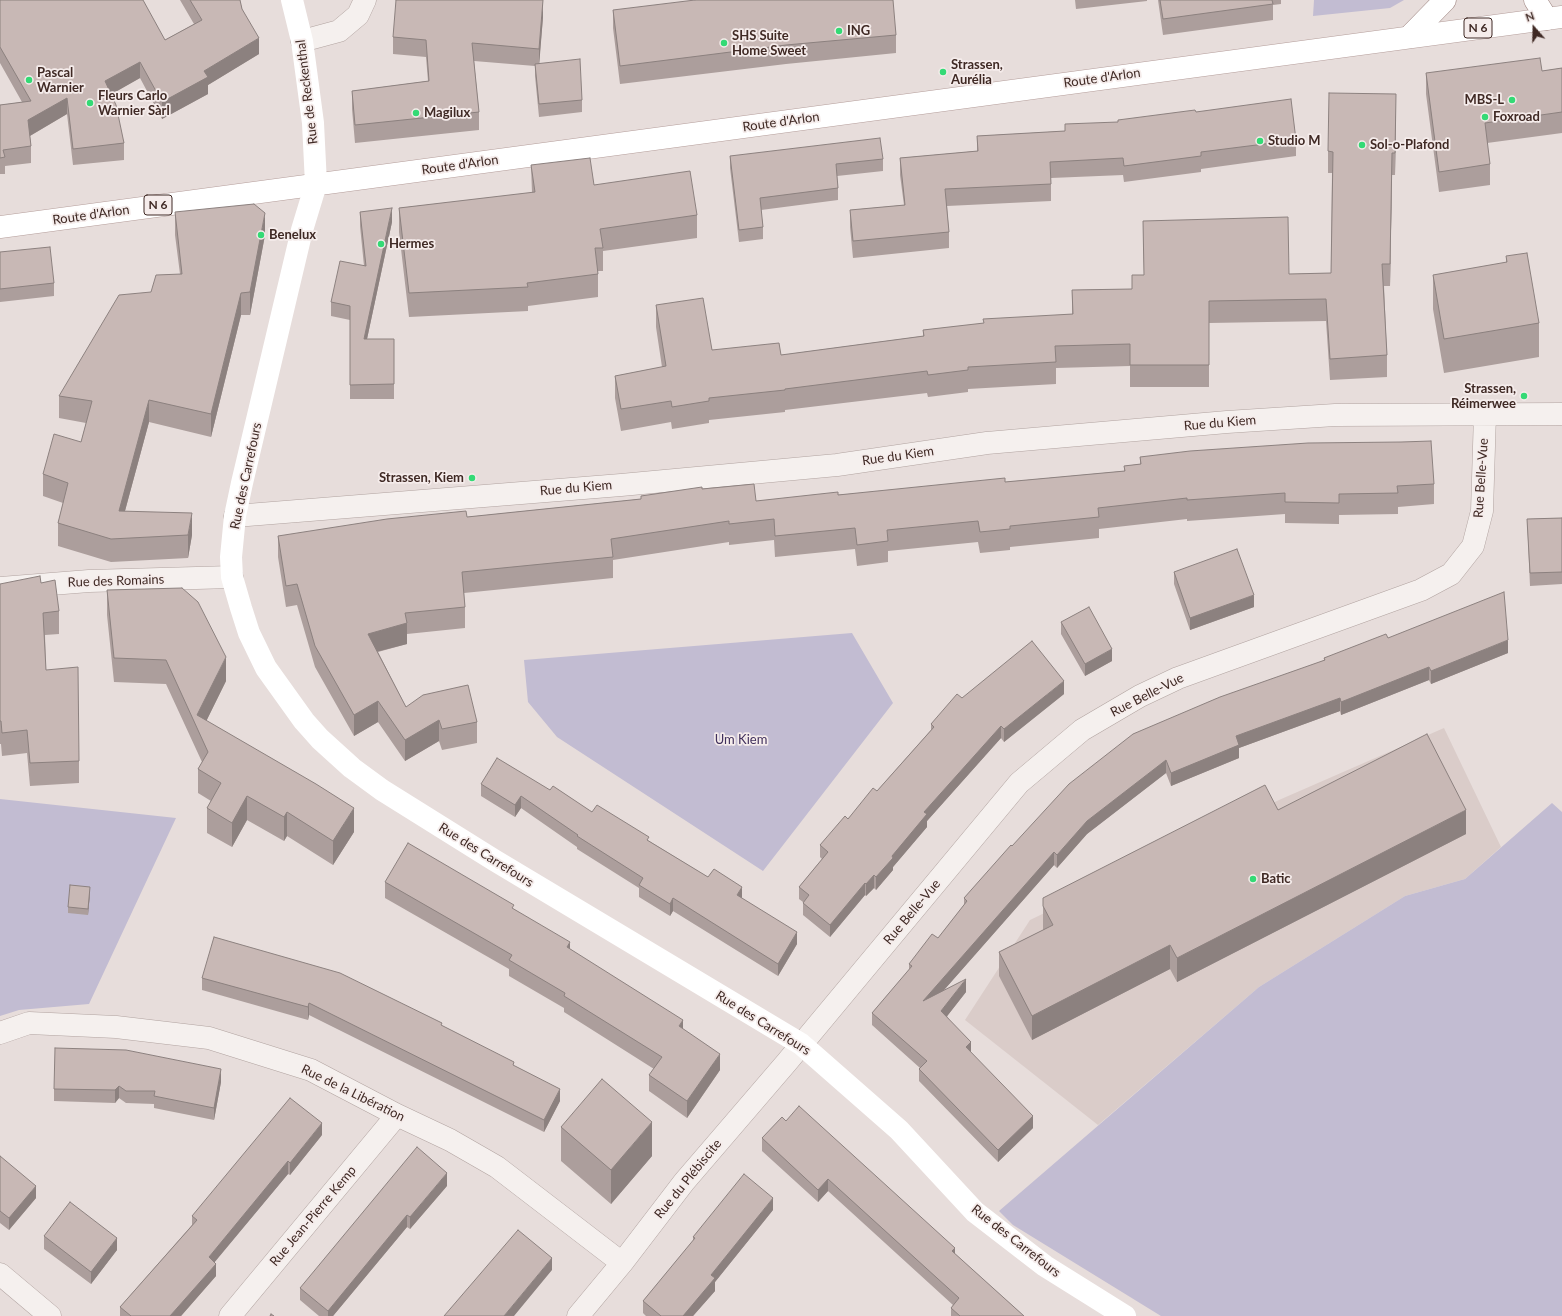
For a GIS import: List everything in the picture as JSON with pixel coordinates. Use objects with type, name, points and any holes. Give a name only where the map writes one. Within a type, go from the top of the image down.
[{"type":"main road","name":"Rue de Reckenthal","points":[[292,0],[302,41],[313,123],[316,184]]},
{"type":"main road","points":[[1409,37],[1445,0]]},
{"type":"main road","name":"N 6","points":[[1535,0],[1555,18]]},
{"type":"main road","name":"Route d'Arlon","points":[[0,227],[1555,18]]},
{"type":"main road","name":"Rue des Carrefours","points":[[316,184],[302,230],[235,516],[231,557],[232,577],[249,633],[266,668],[304,721],[352,768],[382,790],[494,860],[801,1044],[899,1130],[975,1212],[1045,1266],[1125,1316]]},
{"type":"street","points":[[302,41],[339,31],[358,15],[365,0]]},
{"type":"street","name":"Rue Belle-Vue","points":[[801,1044],[1019,783],[1082,730],[1140,696],[1178,678],[1421,590],[1451,574],[1473,546],[1482,510],[1485,414]]},
{"type":"street","name":"Rue du Kiem","points":[[235,516],[606,486],[838,465],[987,443],[1220,423],[1335,415],[1562,414]]},
{"type":"street","name":"Rue des Romains","points":[[0,588],[89,581],[232,577]]},
{"type":"street","name":"Rue de la Libération","points":[[0,1033],[29,1023],[116,1027],[209,1038],[311,1070],[397,1115],[450,1140],[497,1167],[622,1262]]},
{"type":"street","name":"Rue du Plébiscite","points":[[578,1316],[684,1182],[801,1044]]},
{"type":"street","name":"Rue Jean-Pierre Kemp","points":[[230,1316],[397,1115]]},
{"type":"street","points":[[0,1274],[50,1316]]},
{"type":"shaded area","points":[[1444,728],[1501,847],[1465,879],[1405,896],[1259,987],[1098,1125],[965,1020],[1030,920],[1279,800]]},
{"type":"green space","points":[[1314,0],[1404,0],[1390,8],[1313,16]]},
{"type":"green space","name":"Um Kiem","points":[[852,633],[893,703],[763,871],[557,737],[528,702],[524,660]]},
{"type":"green space","points":[[0,799],[176,818],[89,1004],[19,1010],[0,1016]]},
{"type":"green space","points":[[1552,803],[1562,812],[1562,1316],[1161,1316],[1013,1225],[999,1211],[1259,987],[1405,896],[1465,879]]},
{"type":"building","points":[[0,0],[143,0],[165,40],[202,20],[190,0],[240,0],[242,9],[259,38],[204,71],[208,77],[162,102],[140,62],[105,81],[116,105],[124,143],[73,149],[67,98],[28,120],[31,146],[3,150],[5,157],[0,158],[0,105],[31,101],[0,47]]},
{"type":"building","points":[[396,0],[543,0],[539,49],[472,43],[479,112],[355,125],[352,91],[429,81],[426,40],[393,37]]},
{"type":"building","points":[[695,0],[893,0],[896,35],[786,45],[620,66],[613,10]]},
{"type":"building","points":[[1160,0],[1272,0],[1273,4],[1163,19]]},
{"type":"building","points":[[1540,58],[1542,71],[1562,68],[1562,112],[1485,123],[1490,164],[1439,172],[1426,73]]},
{"type":"building","points":[[580,59],[582,100],[539,104],[535,64]]},
{"type":"building","points":[[1329,93],[1396,94],[1395,153],[1392,153],[1390,264],[1382,264],[1387,355],[1330,359],[1326,299],[1209,301],[1209,365],[1130,365],[1130,344],[1055,346],[1056,362],[968,367],[968,370],[928,375],[927,371],[785,390],[709,398],[709,401],[672,407],[671,401],[621,409],[615,376],[666,366],[656,305],[703,298],[712,350],[779,343],[781,355],[924,336],[923,330],[984,323],[983,319],[1073,314],[1072,290],[1132,289],[1132,275],[1144,275],[1143,221],[1288,217],[1289,274],[1331,273],[1333,152],[1328,151]]},
{"type":"building","points":[[1291,99],[1296,140],[1201,152],[1201,156],[1124,166],[1123,158],[1050,162],[1051,184],[945,189],[949,232],[853,241],[850,210],[905,205],[900,158],[978,151],[977,136],[1065,131],[1065,124],[1118,122],[1118,120],[1195,110],[1196,112]]},
{"type":"building","points":[[880,138],[883,159],[836,164],[838,188],[760,198],[763,227],[739,230],[730,156]]},
{"type":"building","points":[[590,158],[594,185],[690,171],[697,215],[600,229],[603,248],[595,248],[598,274],[527,283],[528,287],[409,293],[399,208],[535,192],[531,165]]},
{"type":"building","points":[[254,204],[265,213],[250,292],[241,293],[211,414],[149,400],[119,511],[192,513],[188,535],[111,539],[58,523],[68,483],[43,474],[54,434],[81,442],[92,401],[59,396],[119,295],[151,292],[156,275],[182,274],[175,212]]},
{"type":"building","points":[[392,208],[364,339],[394,339],[394,384],[350,385],[350,306],[331,302],[340,261],[366,266],[360,212]]},
{"type":"building","points":[[50,247],[54,283],[0,289],[0,252]]},
{"type":"building","points":[[1527,253],[1539,323],[1444,339],[1433,275],[1507,262],[1506,256]]},
{"type":"building","points":[[1431,441],[1434,484],[1397,486],[1398,493],[1339,494],[1339,503],[1285,502],[1285,493],[1187,500],[1187,498],[1098,508],[1099,517],[1010,526],[1010,529],[980,532],[978,521],[887,530],[888,541],[857,545],[855,528],[775,536],[774,519],[729,524],[729,521],[611,539],[613,557],[462,572],[465,607],[405,613],[407,623],[368,634],[406,707],[423,695],[468,685],[477,722],[442,729],[439,720],[405,740],[378,701],[354,715],[315,646],[297,584],[286,586],[278,536],[387,519],[466,511],[467,517],[641,499],[641,496],[702,487],[702,489],[754,484],[756,501],[838,492],[838,495],[1005,478],[1005,482],[1125,471],[1124,466],[1141,464],[1140,457],[1190,451],[1308,443]]},
{"type":"building","points":[[1562,518],[1562,572],[1530,573],[1527,519]]},
{"type":"building","points":[[1237,549],[1254,595],[1190,618],[1174,572]]},
{"type":"building","points":[[40,576],[41,583],[55,580],[59,611],[43,613],[46,670],[78,667],[79,761],[30,763],[27,730],[2,733],[0,721],[0,584]]},
{"type":"building","points":[[182,588],[198,602],[226,657],[197,715],[316,784],[354,808],[333,841],[287,812],[284,817],[247,796],[232,823],[207,808],[221,783],[198,769],[208,752],[166,660],[114,658],[107,590]]},
{"type":"building","points":[[1504,592],[1508,640],[1431,671],[1429,667],[1341,702],[1340,698],[1236,736],[1239,745],[1171,773],[1166,760],[1087,821],[1057,855],[1054,852],[923,1001],[966,979],[941,1011],[971,1042],[966,1047],[1033,1116],[998,1150],[919,1069],[927,1061],[872,1013],[912,966],[909,964],[932,934],[938,938],[967,901],[964,898],[1011,845],[1012,846],[1069,784],[1133,734],[1220,697],[1325,660],[1324,658],[1386,634],[1388,638]]},
{"type":"building","points":[[1089,607],[1112,649],[1085,664],[1061,622]]},
{"type":"building","points":[[1032,641],[1064,681],[1004,729],[1001,726],[924,812],[927,814],[892,856],[893,858],[876,877],[874,875],[866,884],[865,883],[830,925],[803,903],[809,895],[799,887],[828,852],[820,845],[845,816],[848,819],[873,788],[877,791],[934,727],[931,724],[957,694],[962,698]]},
{"type":"building","name":"Batic","points":[[1427,734],[1466,810],[1177,958],[1170,945],[1032,1016],[999,952],[1053,925],[1043,906],[1043,898],[1265,785],[1278,810]]},
{"type":"building","points":[[497,758],[550,790],[553,786],[592,812],[597,805],[649,837],[647,840],[708,877],[714,869],[742,887],[737,895],[797,932],[778,964],[673,898],[670,904],[639,885],[643,878],[577,836],[578,835],[521,796],[515,805],[481,784]]},
{"type":"building","points":[[408,843],[514,905],[512,908],[570,942],[567,947],[683,1020],[679,1026],[720,1054],[687,1101],[649,1075],[662,1057],[564,996],[565,993],[509,960],[512,955],[385,882]]},
{"type":"building","points":[[70,885],[90,887],[88,909],[68,907]]},
{"type":"building","points":[[214,937],[340,973],[442,1023],[441,1025],[514,1062],[513,1065],[560,1089],[544,1120],[309,1003],[308,1007],[202,978]]},
{"type":"building","points":[[55,1048],[126,1050],[221,1069],[214,1108],[154,1096],[155,1091],[126,1091],[119,1086],[115,1090],[54,1089]]},
{"type":"building","points":[[602,1079],[652,1122],[611,1170],[561,1127]]},
{"type":"building","points":[[290,1098],[322,1123],[290,1163],[288,1161],[209,1257],[216,1264],[170,1316],[131,1316],[120,1307],[197,1220],[192,1216]]},
{"type":"building","points":[[799,1106],[955,1248],[952,1251],[1024,1316],[960,1316],[951,1308],[959,1298],[828,1179],[818,1190],[762,1138],[782,1117],[786,1121]]},
{"type":"building","points":[[417,1147],[447,1173],[410,1217],[407,1215],[328,1311],[300,1288]]},
{"type":"building","points":[[0,1156],[36,1186],[9,1218],[0,1211]]},
{"type":"building","points":[[744,1174],[773,1198],[711,1275],[715,1278],[683,1316],[661,1316],[643,1301],[695,1238],[693,1237]]},
{"type":"building","points":[[70,1202],[117,1238],[91,1272],[44,1236]]},
{"type":"building","points":[[518,1230],[552,1258],[504,1316],[444,1316]]},
{"type":"place","name":"ING","points":[[839,31]]},
{"type":"place","name":"SHS Suite Home Sweet","points":[[724,43]]},
{"type":"place","name":"Strassen, Aurélia","points":[[943,72]]},
{"type":"place","name":"Pascal Warnier","points":[[29,80]]},
{"type":"place","name":"MBS-L","points":[[1512,100]]},
{"type":"place","name":"Fleurs Carlo Warnier Sàrl","points":[[90,103]]},
{"type":"place","name":"Magilux","points":[[416,113]]},
{"type":"place","name":"Foxroad","points":[[1485,117]]},
{"type":"place","name":"Studio M","points":[[1260,141]]},
{"type":"place","name":"Sol-o-Plafond","points":[[1362,145]]},
{"type":"place","name":"Benelux","points":[[261,235]]},
{"type":"place","name":"Hermes","points":[[381,244]]},
{"type":"place","name":"Strassen, Réimerwee","points":[[1524,396]]},
{"type":"place","name":"Strassen, Kiem","points":[[472,478]]},
{"type":"place","name":"Batic","points":[[1253,879]]}]
